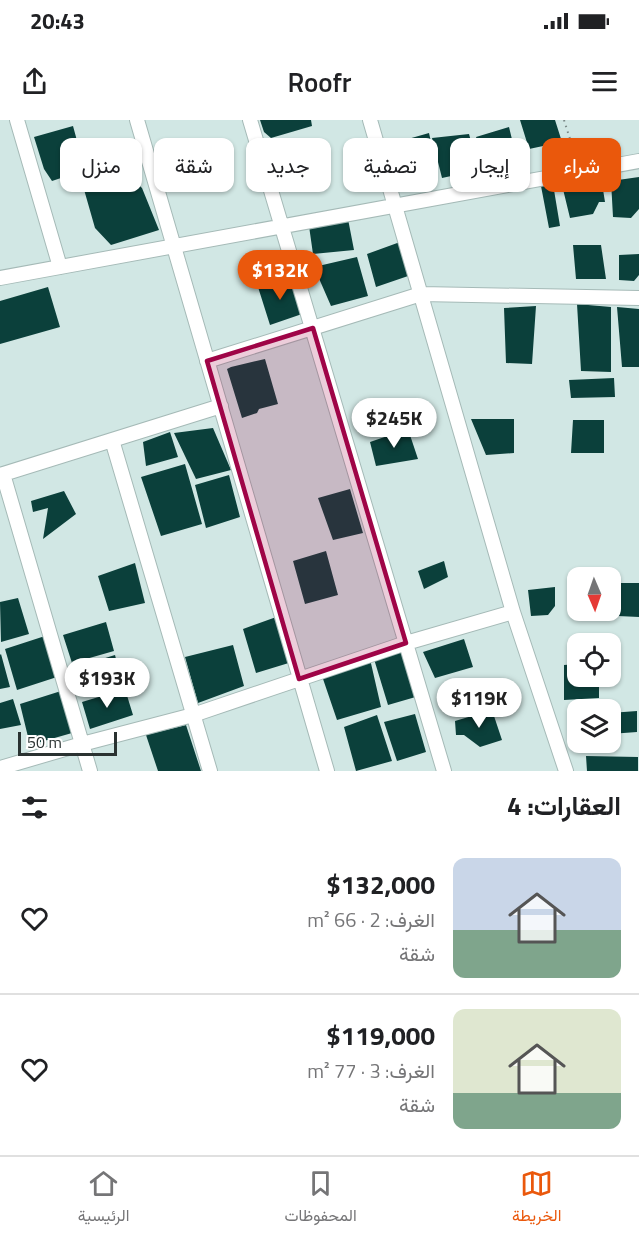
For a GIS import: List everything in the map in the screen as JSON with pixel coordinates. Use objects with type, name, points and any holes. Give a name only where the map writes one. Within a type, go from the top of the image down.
[{"type":"street","points":[[17,120],[60,267]]},
{"type":"street","points":[[136,120],[327,771]]},
{"type":"street","points":[[250,120],[444,771]]},
{"type":"street","points":[[370,120],[513,612],[566,771]]},
{"type":"street","points":[[621,164],[639,161]]},
{"type":"street","points":[[0,278],[542,179]]},
{"type":"street","points":[[207,361],[421,294],[639,298]]},
{"type":"street","points":[[90,771],[1,474],[221,406]]},
{"type":"street","points":[[112,440],[210,771]]},
{"type":"street","points":[[0,768],[193,715],[406,643],[513,612]]},
{"type":"path","points":[[564,120],[570,138]]},
{"type":"highlighted area","points":[[313,328],[406,643],[299,679],[207,361]]},
{"type":"building","points":[[260,120],[311,120],[312,126],[271,138],[264,132]]},
{"type":"building","points":[[520,120],[555,120],[561,138],[542,138],[542,146],[530,149],[530,138],[526,138]]},
{"type":"building","points":[[73,126],[76,138],[60,138],[60,178],[52,181],[44,169],[34,137]]},
{"type":"building","points":[[509,127],[512,138],[476,138]]},
{"type":"building","points":[[429,133],[430,138],[412,138]]},
{"type":"building","points":[[469,134],[470,138],[450,138],[450,176],[442,178],[438,162],[438,138],[432,138]]},
{"type":"building","points":[[639,177],[639,209],[631,218],[613,217],[612,192],[621,192],[621,180]]},
{"type":"building","points":[[142,188],[159,230],[111,245],[95,228],[85,192],[142,192]]},
{"type":"building","points":[[542,192],[554,192],[560,226],[549,228]]},
{"type":"building","points":[[564,192],[603,192],[605,202],[599,202],[593,214],[570,218]]},
{"type":"building","points":[[348,219],[354,250],[313,254],[309,226]]},
{"type":"building","points":[[400,242],[411,275],[376,287],[367,254]]},
{"type":"building","points":[[573,245],[601,245],[606,279],[576,279]]},
{"type":"building","points":[[639,254],[639,275],[634,281],[619,280],[619,255]]},
{"type":"building","points":[[357,257],[368,296],[331,306],[314,267]]},
{"type":"building","points":[[292,278],[302,314],[270,325],[258,287]]},
{"type":"building","points":[[48,287],[60,327],[0,344],[0,301]]},
{"type":"building","points":[[577,304],[611,307],[611,372],[581,371]]},
{"type":"building","points":[[536,306],[532,364],[506,363],[504,308]]},
{"type":"building","points":[[617,307],[639,309],[639,367],[622,367]]},
{"type":"building","points":[[265,359],[278,404],[259,409],[257,413],[242,418],[227,369]]},
{"type":"building","points":[[614,378],[615,397],[571,398],[569,380]]},
{"type":"building","points":[[471,419],[514,419],[514,453],[486,455]]},
{"type":"building","points":[[573,420],[604,420],[604,453],[571,453]]},
{"type":"building","points":[[213,428],[231,470],[196,479],[174,433]]},
{"type":"building","points":[[408,429],[418,459],[376,466],[370,442]]},
{"type":"building","points":[[170,432],[178,457],[146,466],[143,442]]},
{"type":"building","points":[[185,464],[202,524],[161,536],[141,477]]},
{"type":"building","points":[[229,475],[240,517],[206,528],[195,485]]},
{"type":"building","points":[[350,489],[363,533],[333,540],[318,498]]},
{"type":"building","points":[[64,491],[76,514],[43,539],[48,508],[33,512],[31,501]]},
{"type":"building","points":[[326,551],[338,595],[305,604],[293,561]]},
{"type":"building","points":[[444,561],[448,577],[424,589],[418,571]]},
{"type":"building","points":[[135,563],[145,603],[109,611],[98,576]]},
{"type":"building","points":[[621,583],[639,583],[639,617],[621,616]]},
{"type":"building","points":[[555,587],[555,606],[548,615],[531,616],[528,590]]},
{"type":"building","points":[[18,598],[29,634],[1,642],[0,602]]},
{"type":"building","points":[[279,616],[292,662],[256,673],[243,629]]},
{"type":"building","points":[[106,622],[114,651],[72,663],[63,635]]},
{"type":"building","points":[[45,636],[57,677],[17,690],[5,649]]},
{"type":"building","points":[[464,639],[473,667],[435,678],[423,652]]},
{"type":"building","points":[[233,645],[244,686],[198,703],[185,657]]},
{"type":"building","points":[[406,649],[419,696],[388,705],[374,659]]},
{"type":"building","points":[[0,655],[10,687],[0,689]]},
{"type":"building","points":[[115,655],[122,682],[81,694],[73,668]]},
{"type":"building","points":[[370,659],[381,707],[337,720],[322,676]]},
{"type":"building","points":[[564,665],[567,665],[567,687],[599,687],[599,698],[564,700]]},
{"type":"building","points":[[125,689],[133,715],[90,729],[82,702]]},
{"type":"building","points":[[61,691],[72,733],[30,745],[20,704]]},
{"type":"building","points":[[13,699],[21,725],[0,729],[0,703]]},
{"type":"building","points":[[492,710],[502,740],[480,747],[464,735],[456,735],[455,721]]},
{"type":"building","points":[[637,711],[637,732],[621,733],[621,712]]},
{"type":"building","points":[[415,714],[426,752],[397,761],[384,722]]},
{"type":"building","points":[[377,715],[392,761],[356,771],[344,727]]},
{"type":"building","points":[[186,725],[201,771],[158,771],[146,735]]},
{"type":"building","points":[[586,756],[638,757],[638,771],[587,771]]}]
